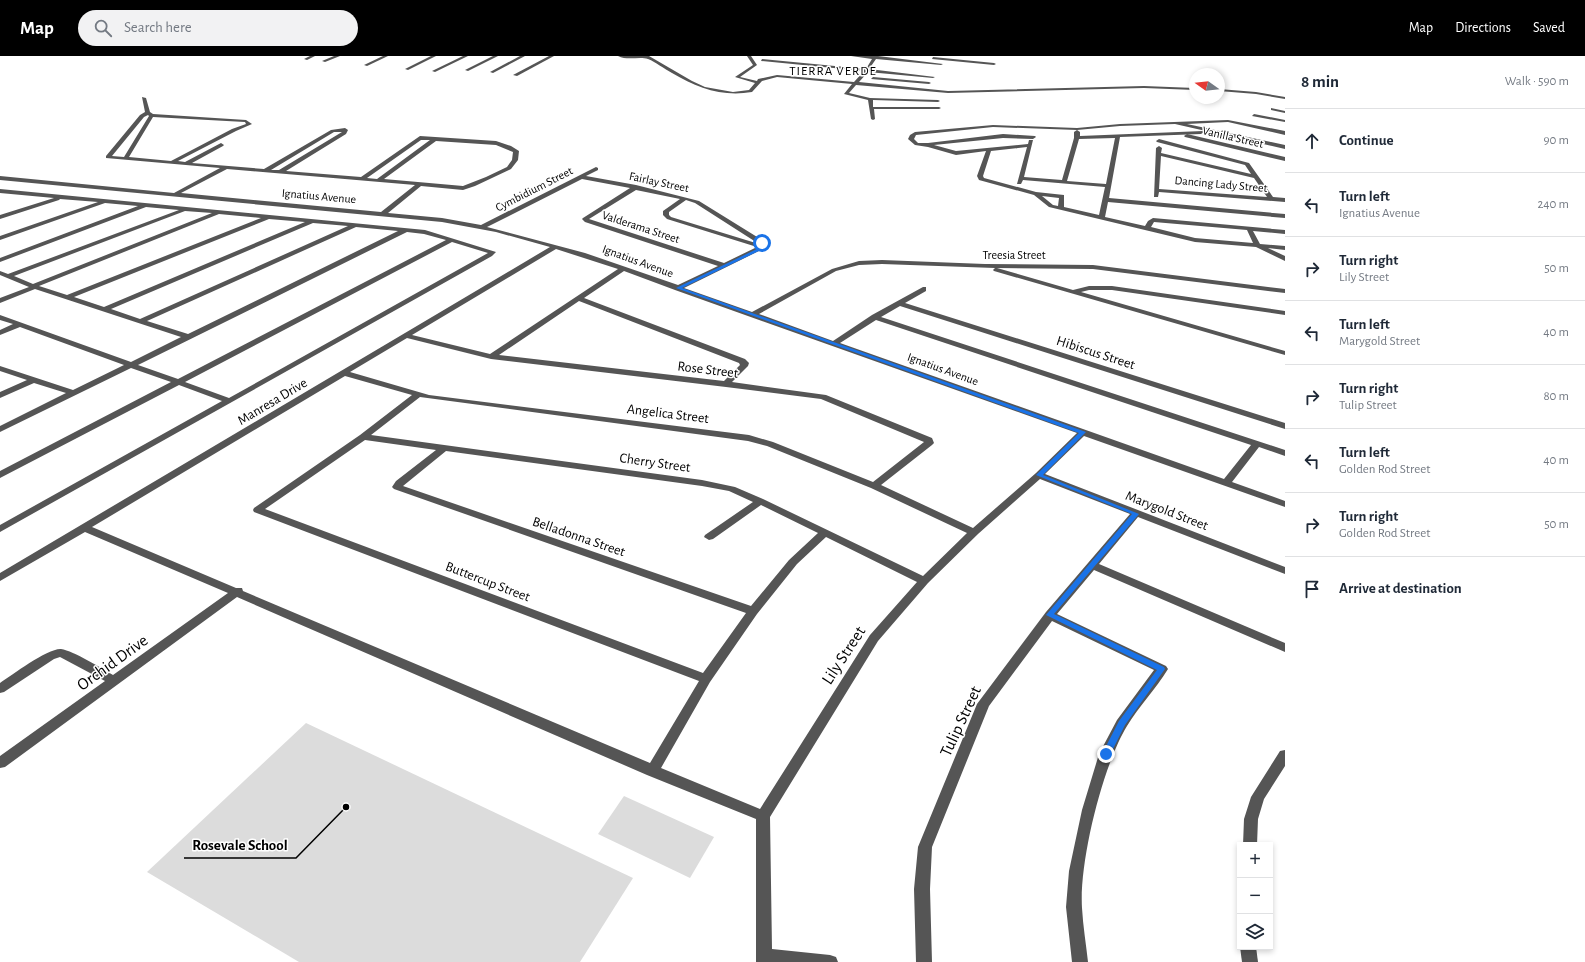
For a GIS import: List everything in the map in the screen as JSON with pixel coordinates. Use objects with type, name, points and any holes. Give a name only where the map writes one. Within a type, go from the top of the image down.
[{"type":"street","points":[[306,59],[313,56]]},
{"type":"street","points":[[324,61],[338,56]]},
{"type":"street","points":[[366,65],[386,56]]},
{"type":"street","points":[[407,69],[434,56]]},
{"type":"street","points":[[434,71],[466,56]]},
{"type":"street","points":[[467,70],[496,56]]},
{"type":"street","points":[[492,72],[523,56]]},
{"type":"street","points":[[515,75],[552,56]]},
{"type":"street","points":[[620,56],[627,58],[647,57],[690,82],[704,88],[743,93],[750,91],[764,78],[784,76],[924,91],[985,92],[1144,87],[1189,89]]},
{"type":"street","points":[[749,56],[755,65],[736,77],[758,83]]},
{"type":"street","points":[[853,56],[941,64]]},
{"type":"street","points":[[875,57],[867,70],[846,93],[846,95],[870,99],[938,101]]},
{"type":"street","points":[[927,57],[944,57],[994,64]]},
{"type":"street","points":[[924,91],[944,57]]},
{"type":"street","points":[[794,70],[804,58]]},
{"type":"street","points":[[762,60],[933,77]]},
{"type":"street","points":[[863,63],[878,65]]},
{"type":"street","points":[[784,76],[789,73]]},
{"type":"street","points":[[856,75],[930,83]]},
{"type":"street","points":[[1225,90],[1256,93],[1285,98]]},
{"type":"street","points":[[144,98],[150,114]]},
{"type":"street","points":[[870,99],[873,119]]},
{"type":"street","points":[[871,108],[939,108]]},
{"type":"street","points":[[1273,110],[1285,112]]},
{"type":"street","points":[[124,158],[150,114]]},
{"type":"street","points":[[250,124],[246,121],[150,114],[142,116],[108,157],[453,187],[516,159],[516,151],[496,144],[420,138],[362,179]]},
{"type":"street","points":[[1254,115],[1285,121]]},
{"type":"street","points":[[1033,137],[1003,136],[928,144],[920,144],[911,141],[912,136],[915,134],[998,126],[1077,129],[1120,125],[1228,121],[1285,133]]},
{"type":"street","points":[[1175,123],[1285,147]]},
{"type":"street","points":[[240,134],[246,131],[250,124]]},
{"type":"street","points":[[172,163],[234,130],[250,124]]},
{"type":"street","points":[[1016,188],[1021,178],[1029,145],[1038,128]]},
{"type":"street","points":[[963,129],[981,138]]},
{"type":"street","points":[[1064,182],[1077,138],[1077,129]]},
{"type":"street","points":[[266,171],[334,131],[345,130],[344,133],[280,172]]},
{"type":"street","points":[[1077,138],[1160,135],[1213,131]]},
{"type":"street","name":"Vanilla Street","points":[[1177,134],[1285,159]]},
{"type":"street","points":[[1156,204],[1160,135]]},
{"type":"street","points":[[1102,218],[1118,137]]},
{"type":"street","points":[[378,181],[435,139]]},
{"type":"street","points":[[1159,141],[1244,162],[1248,165],[1271,199]]},
{"type":"street","points":[[186,164],[226,142]]},
{"type":"street","points":[[429,144],[490,147],[505,146]]},
{"type":"street","points":[[928,144],[945,151],[956,153],[1029,145]]},
{"type":"street","points":[[989,150],[980,176],[981,179],[1036,194],[1062,196],[1061,209]]},
{"type":"street","points":[[1159,154],[1256,177]]},
{"type":"street","points":[[174,195],[225,167]]},
{"type":"street","name":"Cymbidium Street","points":[[482,228],[596,169]]},
{"type":"street","name":"Fairlay Street","points":[[582,177],[636,187],[697,202],[760,241],[764,245],[764,248]]},
{"type":"street","name":"Ignatius Avenue","points":[[0,178],[442,220],[556,246],[583,254],[754,314],[1285,504]]},
{"type":"street","points":[[1021,178],[1108,186]]},
{"type":"street","points":[[383,214],[420,184]]},
{"type":"street","name":"Valderama Street","points":[[636,187],[585,219],[587,221],[726,266]]},
{"type":"street","name":"Dancing Lady Street","points":[[1156,190],[1285,200]]},
{"type":"street","points":[[0,191],[406,230],[430,233],[493,252],[0,529]]},
{"type":"street","points":[[6,197],[19,193]]},
{"type":"street","points":[[1036,194],[1048,205],[1061,209],[1147,228],[1188,239],[1285,248]]},
{"type":"street","points":[[0,217],[61,198]]},
{"type":"street","points":[[685,198],[666,211],[666,215],[669,218],[764,248]]},
{"type":"street","points":[[1106,200],[1285,216]]},
{"type":"street","points":[[0,238],[107,202]]},
{"type":"street","points":[[0,260],[147,206]]},
{"type":"street","points":[[8,276],[186,209]]},
{"type":"street","points":[[0,301],[218,213]]},
{"type":"street","points":[[69,297],[268,217]]},
{"type":"street","points":[[1147,228],[1150,222],[1154,220],[1285,232]]},
{"type":"street","points":[[105,309],[312,221]]},
{"type":"street","points":[[142,321],[356,226]]},
{"type":"street","points":[[1249,229],[1258,246],[1285,259]]},
{"type":"street","points":[[0,429],[406,230]]},
{"type":"street","points":[[0,475],[451,240]]},
{"type":"street","name":"Manresa Drive","points":[[0,578],[556,246]]},
{"type":"street","points":[[678,288],[764,248]]},
{"type":"street","name":"Treesia Street","points":[[754,314],[834,270],[859,263],[882,262],[985,266],[1094,267],[1285,291]]},
{"type":"street","points":[[985,266],[1285,353]]},
{"type":"street","points":[[491,357],[623,268]]},
{"type":"street","points":[[0,273],[34,286],[189,337]]},
{"type":"street","points":[[1073,292],[1089,288],[1112,288],[1285,313]]},
{"type":"street","points":[[835,343],[874,317],[923,289]]},
{"type":"street","points":[[578,298],[745,363],[744,366],[726,384]]},
{"type":"street","name":"Hibiscus Street","points":[[899,303],[1285,426]]},
{"type":"street","points":[[0,317],[230,401]]},
{"type":"street","points":[[874,317],[1285,453]]},
{"type":"street","points":[[0,333],[20,324]]},
{"type":"street","name":"Rose Street","points":[[406,336],[491,357],[726,384],[823,397],[929,440],[929,443],[874,486]]},
{"type":"street","points":[[0,368],[73,393]]},
{"type":"street","name":"Angelica Street","points":[[344,373],[418,395],[749,438],[770,444],[874,486],[974,532]]},
{"type":"street","points":[[0,395],[33,380]]},
{"type":"street","points":[[823,397],[832,391]]},
{"type":"street","points":[[363,437],[418,395]]},
{"type":"street","name":"Lily Street","points":[[763,816],[874,638],[924,581],[974,532],[1039,475],[1083,432]]},
{"type":"street","name":"Cherry Street","points":[[363,437],[702,483],[732,489],[760,501],[924,581]]},
{"type":"street","name":"Buttercup Street","points":[[363,437],[258,510],[706,679]]},
{"type":"street","points":[[1226,483],[1257,444]]},
{"type":"street","name":"Belladonna Street","points":[[444,448],[399,483],[397,487],[753,611]]},
{"type":"street","name":"Marygold Street","points":[[1039,475],[1285,571]]},
{"type":"street","points":[[709,537],[760,501]]},
{"type":"street","name":"Tulip Street","points":[[924,962],[922,890],[925,847],[983,704],[1050,615],[1136,514]]},
{"type":"street","points":[[86,528],[652,771],[763,816],[764,959],[830,962]]},
{"type":"street","points":[[652,771],[706,679],[753,611],[793,562],[824,533]]},
{"type":"street","points":[[1093,565],[1285,648]]},
{"type":"street","name":"Orchid Drive","points":[[3,762],[238,592]]},
{"type":"street","points":[[1050,615],[1162,669],[1122,723],[1106,754],[1089,810],[1076,871],[1074,907],[1080,962]]},
{"type":"street","points":[[0,689],[50,656],[60,653],[115,681]]},
{"type":"street","points":[[1250,842],[1251,819],[1258,797],[1285,755]]},
{"type":"street","points":[[1248,950],[1250,962]]},
{"type":"shaded area","points":[[306,723],[633,878],[580,962],[299,962],[147,872]]},
{"type":"shaded area","points":[[624,796],[714,837],[690,878],[598,834]]},
{"type":"place","name":"Rosevale School","points":[[346,807]]},
{"type":"district","name":"TIERRA VERDE","points":[[833,70]]},
{"type":"route","points":[[762,243],[764,248],[678,288],[1083,432],[1039,475],[1136,514],[1050,615],[1162,669],[1122,723],[1106,754]]}]
